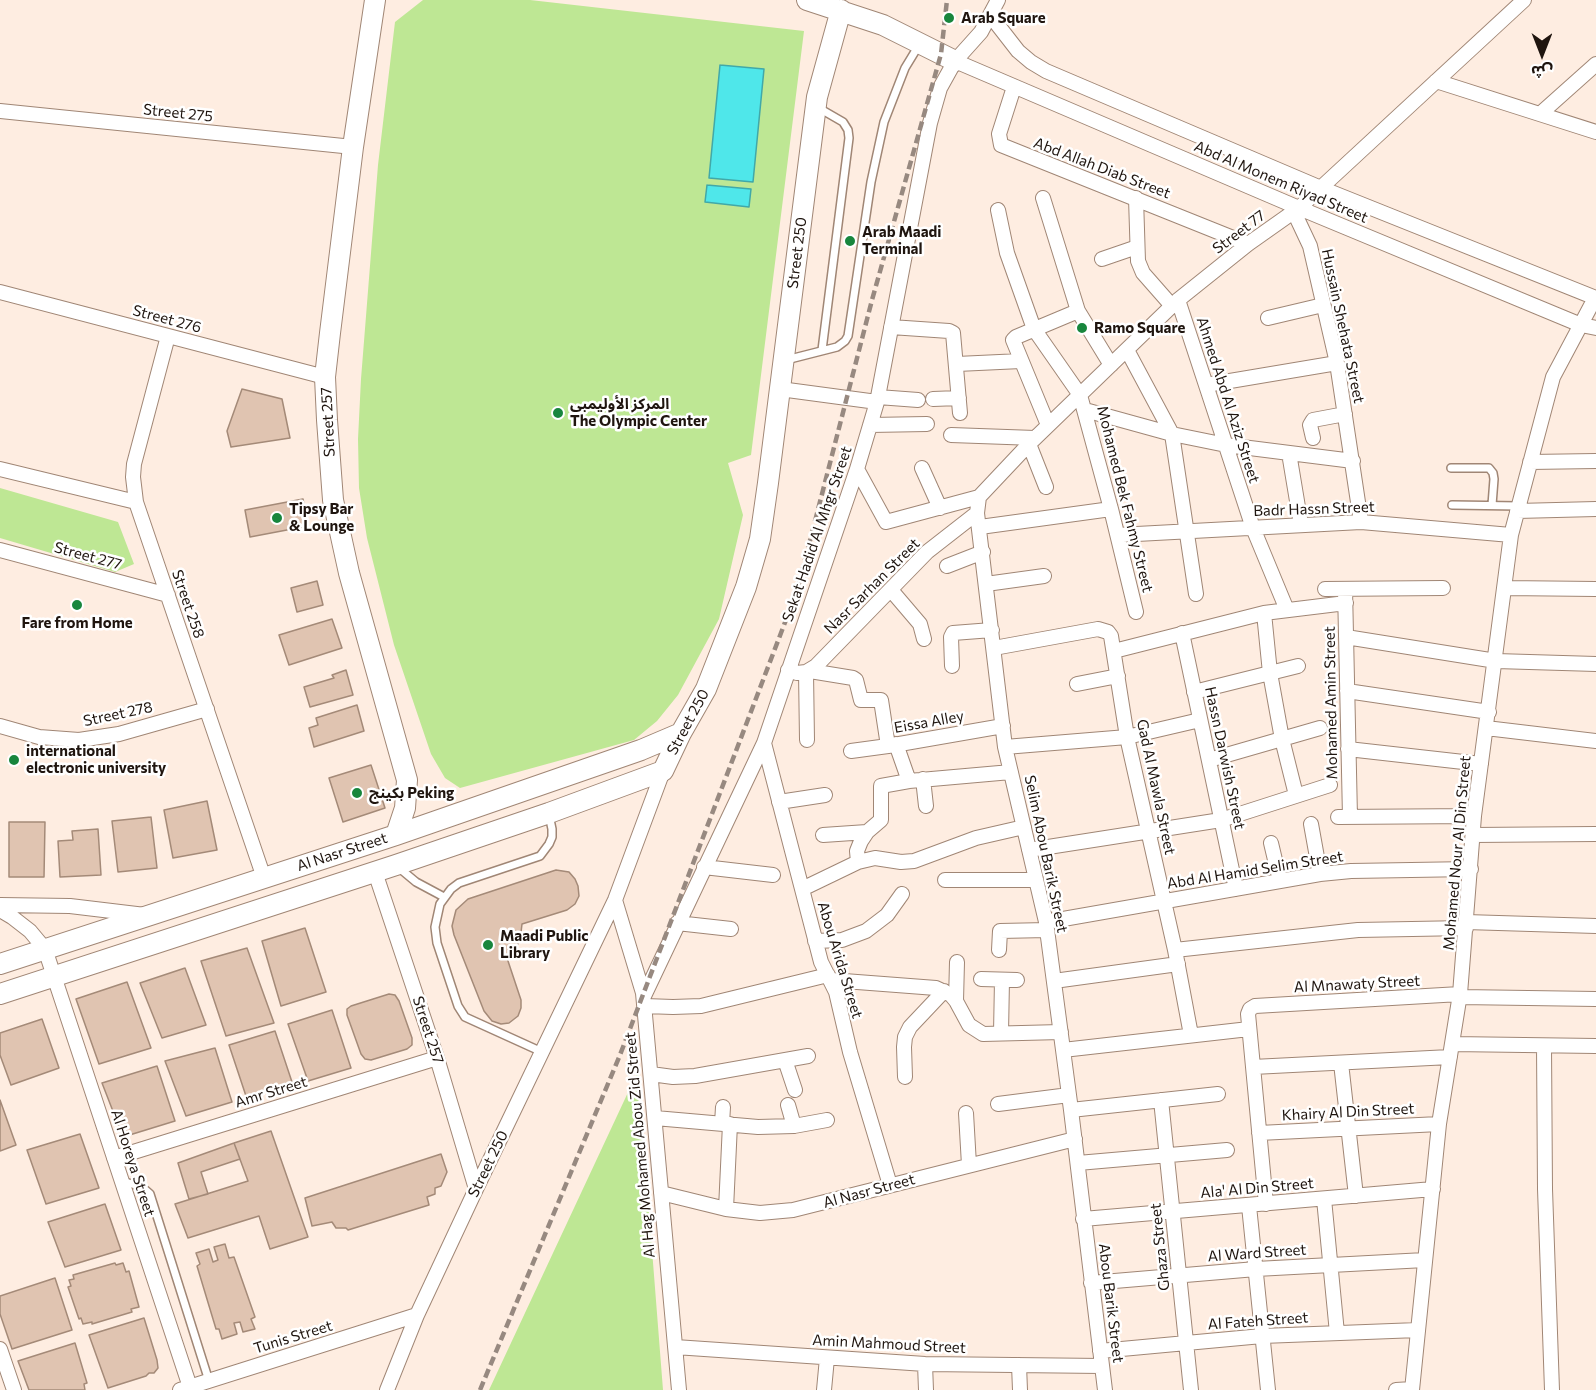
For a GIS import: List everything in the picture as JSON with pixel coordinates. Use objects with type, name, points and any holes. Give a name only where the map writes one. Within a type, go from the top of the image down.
[{"type":"street","name":"Street 257","points":[[375,0],[353,147],[326,377],[333,500],[349,573],[407,780],[405,808],[396,835]]},
{"type":"street","points":[[807,0],[882,25],[955,61],[981,32],[998,0]]},
{"type":"street","name":"Street 77","points":[[979,497],[1032,441],[1175,303],[1248,244],[1297,210],[1524,0]]},
{"type":"street","name":"Street 250","points":[[387,1390],[417,1315],[615,900],[663,771],[710,679],[746,586],[760,539],[815,106],[819,83],[841,10]]},
{"type":"street","name":"Abd Al Monem Riyad Street","points":[[990,15],[1018,51],[1046,71],[1321,188],[1595,298]]},
{"type":"street","name":"Abd Al Monem Riyad Street","points":[[955,61],[1297,210],[1581,325],[1596,328]]},
{"type":"street","name":"Sekat Hadid Al Mhgr Street","points":[[644,1001],[677,923],[764,743],[857,469],[877,399],[930,123],[940,88],[955,61]]},
{"type":"street","points":[[1540,114],[1596,63]]},
{"type":"street","points":[[1436,81],[1596,132]]},
{"type":"street","name":"Abd Allah Diab Street","points":[[1014,87],[999,134],[1001,145],[1248,244]]},
{"type":"street","name":"Street 275","points":[[0,111],[353,147]]},
{"type":"street","points":[[1043,198],[1078,311],[1111,365]]},
{"type":"street","points":[[1136,198],[1138,261],[1143,273],[1175,303]]},
{"type":"street","name":"Mohamed Bek Fahmy Street","points":[[998,210],[1007,253],[1034,329],[1080,395],[1112,509],[1136,612]]},
{"type":"street","name":"Hussain Shehata Street","points":[[1297,210],[1310,246],[1337,363],[1361,522]]},
{"type":"street","points":[[1102,259],[1137,247]]},
{"type":"street","name":"Street 276","points":[[0,292],[326,377]]},
{"type":"street","name":"Mohamed Nour Al Din Street","points":[[1412,1389],[1439,1124],[1460,995],[1474,816],[1511,535],[1553,377],[1595,298]]},
{"type":"street","name":"Ahmed Abd Al Aziz Street","points":[[1175,303],[1206,385],[1253,528],[1287,610]]},
{"type":"street","points":[[1268,318],[1323,304]]},
{"type":"street","points":[[1048,426],[1013,340],[1078,311]]},
{"type":"street","points":[[891,327],[953,333],[960,413]]},
{"type":"street","name":"Street 258","points":[[168,336],[134,464],[136,502],[264,878]]},
{"type":"street","points":[[1127,350],[1172,434],[1196,594]]},
{"type":"street","points":[[957,364],[1021,361]]},
{"type":"street","points":[[1206,385],[1337,363]]},
{"type":"street","points":[[780,389],[877,399],[918,400]]},
{"type":"street","points":[[933,399],[959,398]]},
{"type":"street","points":[[1085,410],[1172,434],[1226,445],[1353,461]]},
{"type":"street","points":[[1313,438],[1310,425],[1313,420],[1345,414]]},
{"type":"street","points":[[870,425],[927,424]]},
{"type":"street","points":[[951,435],[1032,441],[1046,487]]},
{"type":"street","points":[[1289,453],[1301,525]]},
{"type":"street","points":[[1530,462],[1596,461]]},
{"type":"street","points":[[922,468],[940,508]]},
{"type":"street","points":[[857,469],[884,520],[889,522],[979,497]]},
{"type":"street","points":[[0,470],[136,502]]},
{"type":"street","name":"Selim Abou Barik Street","points":[[979,497],[978,520],[1005,747],[1046,926],[1075,1139],[1083,1219]]},
{"type":"street","points":[[1518,508],[1596,509]]},
{"type":"street","points":[[978,520],[1112,509]]},
{"type":"street","name":"Nasr Sarhan Street","points":[[808,671],[927,552],[978,520]]},
{"type":"street","name":"Badr Hassn Street","points":[[1118,536],[1361,522],[1511,535]]},
{"type":"street","name":"Street 277","points":[[0,550],[168,595]]},
{"type":"street","points":[[947,566],[982,552]]},
{"type":"street","points":[[986,584],[1044,576]]},
{"type":"street","points":[[994,648],[1098,629],[1108,632],[1114,651],[1264,613],[1345,596],[1443,588]]},
{"type":"street","points":[[1504,588],[1596,589]]},
{"type":"street","points":[[891,590],[920,624],[924,639]]},
{"type":"street","points":[[1325,590],[1345,596]]},
{"type":"street","name":"Mohamed Amin Street","points":[[1345,596],[1348,749],[1344,817],[1474,816]]},
{"type":"street","points":[[1264,613],[1270,673],[1282,739],[1296,795]]},
{"type":"street","points":[[952,666],[952,633],[992,630]]},
{"type":"street","name":"Hassn Darwish Street","points":[[1182,633],[1236,889]]},
{"type":"street","points":[[1346,637],[1496,661],[1596,664]]},
{"type":"street","name":"Gad Al Mawla Street","points":[[1114,651],[1127,737],[1191,1035]]},
{"type":"street","points":[[1194,692],[1298,666]]},
{"type":"street","points":[[788,670],[797,673],[808,671],[807,740]]},
{"type":"street","name":"Eissa Alley","points":[[808,671],[853,678],[856,680],[861,700],[881,700],[892,745],[1003,726]]},
{"type":"street","points":[[1077,684],[1118,676]]},
{"type":"street","points":[[1347,691],[1488,712]]},
{"type":"street","name":"Street 278","points":[[0,726],[39,737],[80,740],[119,734],[207,709]]},
{"type":"street","points":[[1005,747],[1127,737],[1200,720]]},
{"type":"street","points":[[1209,760],[1320,728]]},
{"type":"street","points":[[1486,728],[1596,741]]},
{"type":"street","name":"Al Nasr Street","points":[[0,964],[396,835],[641,750],[681,733]]},
{"type":"street","name":"Abou Arida Street","points":[[764,743],[815,941],[821,962],[836,992],[850,1052],[890,1185]]},
{"type":"street","points":[[851,751],[892,745],[909,781]]},
{"type":"street","points":[[1348,749],[1481,764]]},
{"type":"street","name":"Al Nasr Street","points":[[0,994],[396,865],[663,771]]},
{"type":"street","points":[[858,862],[857,851],[861,841],[867,832],[881,820],[881,786],[923,779],[1011,772]]},
{"type":"street","points":[[923,779],[926,806]]},
{"type":"street","points":[[1029,849],[1221,820],[1330,785]]},
{"type":"street","points":[[779,802],[825,795]]},
{"type":"street","points":[[1311,824],[1320,874]]},
{"type":"street","points":[[802,889],[858,862],[876,858],[914,861],[976,838],[1024,827]]},
{"type":"street","points":[[822,835],[867,832]]},
{"type":"street","points":[[1473,835],[1596,834]]},
{"type":"street","points":[[1272,843],[1280,881]]},
{"type":"street","points":[[704,867],[773,875]]},
{"type":"street","name":"Abd Al Hamid Selim Street","points":[[999,950],[1000,931],[1046,926],[1164,901],[1320,874],[1471,868]]},
{"type":"street","name":"Street 257","points":[[375,872],[437,1058],[476,1189]]},
{"type":"street","points":[[945,880],[1036,880]]},
{"type":"street","points":[[815,941],[842,940],[866,931],[887,915],[902,894]]},
{"type":"street","name":"Al Hag Mohamed Abou Zid Street","points":[[615,900],[644,1001],[679,1390]]},
{"type":"street","points":[[0,905],[70,906],[147,916]]},
{"type":"street","points":[[0,910],[30,931],[45,949]]},
{"type":"street","points":[[677,923],[731,929]]},
{"type":"street","points":[[1054,981],[1176,957],[1358,930],[1466,925],[1596,926]]},
{"type":"street","name":"Al Horeya Street","points":[[45,949],[122,1181],[185,1388]]},
{"type":"street","points":[[956,1001],[957,962]]},
{"type":"street","points":[[644,1001],[673,1007],[701,1006],[830,978],[928,987],[944,991],[956,1001],[969,1025],[977,1032],[1061,1032]]},
{"type":"street","points":[[981,979],[1017,980]]},
{"type":"street","points":[[1001,1033],[1002,980]]},
{"type":"street","points":[[906,1077],[905,1037],[910,1027],[944,991]]},
{"type":"street","name":"Al Mnawaty Street","points":[[1249,1029],[1250,1009],[1255,1006],[1460,995],[1596,999]]},
{"type":"street","points":[[1063,1050],[1249,1029],[1266,1204]]},
{"type":"street","points":[[1544,1046],[1545,1189],[1552,1390]]},
{"type":"street","points":[[1253,1067],[1341,1063],[1451,1051],[1596,1046]]},
{"type":"street","points":[[651,1074],[673,1077],[695,1076],[808,1056]]},
{"type":"street","name":"Amr Street","points":[[114,1158],[437,1058]]},
{"type":"street","points":[[785,1060],[795,1090]]},
{"type":"street","points":[[1341,1063],[1356,1196]]},
{"type":"street","points":[[1071,1110],[1218,1094]]},
{"type":"street","points":[[998,1104],[1069,1095]]},
{"type":"street","name":"Ghaza Street","points":[[1161,1101],[1191,1390]]},
{"type":"street","points":[[788,1105],[794,1126]]},
{"type":"street","points":[[723,1107],[726,1124],[726,1209]]},
{"type":"street","points":[[966,1113],[969,1165]]},
{"type":"street","points":[[655,1118],[758,1127],[794,1126],[827,1120]]},
{"type":"street","name":"Khairy Al Din Street","points":[[1259,1132],[1439,1124]]},
{"type":"street","name":"Al Nasr Street","points":[[662,1193],[726,1209],[760,1213],[793,1210],[1075,1139]]},
{"type":"street","points":[[1078,1163],[1227,1150]]},
{"type":"street","name":"Ala' Al Din Street","points":[[1083,1219],[1432,1189]]},
{"type":"street","points":[[1324,1199],[1337,1333]]},
{"type":"street","points":[[1249,1206],[1268,1390]]},
{"type":"street","name":"Abou Barik Street","points":[[1083,1219],[1105,1390]]},
{"type":"street","name":"Al Ward Street","points":[[1091,1283],[1256,1269],[1425,1260]]},
{"type":"street","name":"Tunis Street","points":[[185,1388],[417,1315]]},
{"type":"street","name":"Al Fateh Street","points":[[1100,1350],[1262,1336],[1418,1330]]},
{"type":"street","name":"Amin Mahmoud Street","points":[[675,1347],[926,1364],[1102,1366]]},
{"type":"street","points":[[0,1349],[14,1390]]},
{"type":"street","points":[[824,1390],[826,1358]]},
{"type":"street","points":[[926,1364],[926,1390]]},
{"type":"street","points":[[1019,1365],[1020,1390]]},
{"type":"street","points":[[1396,1390],[1412,1389]]},
{"type":"lane","points":[[784,360],[842,344],[848,336],[871,182],[884,122],[905,68],[920,44]]},
{"type":"lane","points":[[815,106],[843,122],[848,129],[849,138],[822,350]]},
{"type":"lane","points":[[1451,468],[1489,468],[1494,479],[1492,505]]},
{"type":"lane","points":[[1452,505],[1492,505],[1518,508]]},
{"type":"lane","points":[[542,1052],[469,1020],[461,1012],[435,935],[435,919],[444,897],[459,883],[540,856],[552,837],[549,813]]},
{"type":"lane","points":[[396,865],[416,882],[444,897]]},
{"type":"lane","points":[[122,1181],[142,1187],[150,1194],[209,1381]]},
{"type":"green space","name":"المركز الأوليمبى The Olympic Center","points":[[423,0],[530,0],[804,31],[751,455],[728,463],[743,515],[719,619],[678,695],[657,721],[634,740],[460,788],[445,778],[431,754],[394,645],[367,538],[359,488],[358,439],[361,379],[378,165],[395,22]]},
{"type":"green space","points":[[0,488],[118,522],[134,564],[115,572],[0,538]]},
{"type":"green space","points":[[638,1071],[663,1390],[489,1390]]},
{"type":"water","points":[[720,65],[764,69],[753,182],[709,178]]},
{"type":"water","points":[[707,185],[751,189],[749,207],[705,202]]},
{"type":"building","points":[[242,389],[282,399],[290,438],[231,447],[227,431]]},
{"type":"building","name":"Tipsy Bar & Lounge","points":[[303,499],[308,526],[250,537],[245,510]]},
{"type":"building","points":[[317,581],[323,605],[297,612],[291,588]]},
{"type":"building","points":[[332,619],[342,648],[289,665],[279,635]]},
{"type":"building","points":[[346,670],[353,695],[310,707],[304,687],[334,678],[332,675]]},
{"type":"building","points":[[357,705],[364,731],[314,747],[309,728],[318,725],[316,718]]},
{"type":"building","name":"بكينج Peking","points":[[371,765],[385,808],[343,822],[329,778]]},
{"type":"building","points":[[207,801],[217,850],[173,858],[164,810]]},
{"type":"building","points":[[151,817],[157,868],[118,872],[112,821]]},
{"type":"building","points":[[9,822],[45,822],[44,877],[9,877]]},
{"type":"building","points":[[98,829],[101,875],[60,877],[58,841],[73,840],[72,831]]},
{"type":"building","name":"Maadi Public Library","points":[[556,870],[569,872],[578,886],[579,896],[575,904],[567,910],[522,924],[520,941],[506,955],[521,1000],[521,1008],[518,1016],[509,1023],[501,1024],[492,1021],[484,1011],[454,935],[452,926],[456,910],[468,899]]},
{"type":"building","points":[[305,928],[326,992],[281,1006],[262,941]]},
{"type":"building","points":[[247,948],[274,1023],[226,1036],[201,961]]},
{"type":"building","points":[[185,968],[206,1025],[162,1038],[140,983]]},
{"type":"building","points":[[127,982],[151,1048],[99,1064],[76,999]]},
{"type":"building","points":[[389,994],[395,995],[399,1001],[412,1038],[412,1045],[407,1049],[371,1060],[365,1059],[361,1054],[347,1009]]},
{"type":"building","points":[[332,1010],[351,1068],[308,1081],[288,1024]]},
{"type":"building","points":[[42,1019],[59,1068],[11,1085],[0,1055],[0,1033]]},
{"type":"building","points":[[275,1031],[292,1082],[246,1096],[229,1045]]},
{"type":"building","points":[[215,1048],[232,1102],[186,1116],[165,1061]]},
{"type":"building","points":[[157,1066],[175,1121],[123,1137],[102,1083]]},
{"type":"building","points":[[0,1100],[16,1145],[0,1151]]},
{"type":"building","points":[[271,1131],[308,1237],[270,1249],[259,1216],[188,1238],[175,1204],[248,1181],[234,1143]]},
{"type":"building","points":[[80,1134],[99,1188],[46,1204],[27,1150]]},
{"type":"building","points":[[234,1143],[240,1159],[201,1172],[208,1194],[189,1199],[178,1163]]},
{"type":"building","points":[[441,1154],[447,1172],[441,1186],[435,1188],[435,1194],[427,1197],[429,1205],[348,1230],[336,1228],[332,1222],[312,1226],[305,1198]]},
{"type":"building","points":[[105,1204],[121,1250],[65,1267],[48,1222]]},
{"type":"building","points":[[225,1244],[229,1258],[234,1257],[255,1317],[251,1319],[255,1329],[243,1332],[240,1322],[234,1323],[237,1334],[222,1339],[219,1329],[216,1329],[197,1266],[200,1264],[196,1253],[209,1249],[213,1262],[218,1260],[214,1247]]},
{"type":"building","points":[[115,1263],[116,1265],[123,1263],[126,1272],[129,1271],[139,1307],[131,1309],[132,1312],[92,1324],[92,1322],[83,1324],[81,1318],[79,1319],[68,1287],[71,1286],[69,1280],[74,1279],[73,1275]]},
{"type":"building","points":[[55,1278],[72,1330],[12,1349],[0,1314],[0,1296]]},
{"type":"building","points":[[144,1318],[158,1368],[154,1373],[108,1388],[89,1335]]},
{"type":"building","points":[[75,1343],[87,1383],[84,1384],[85,1390],[29,1390],[18,1361]]},
{"type":"railway","points":[[480,1390],[620,1055],[797,591],[872,300],[941,54],[947,0]]},
{"type":"place","name":"Arab Square","points":[[949,18]]},
{"type":"place","name":"Arab Maadi Terminal","points":[[850,241]]},
{"type":"place","name":"Ramo Square","points":[[1082,328]]},
{"type":"place","name":"المركز الأوليمبى The Olympic Center","points":[[558,413]]},
{"type":"place","name":"Tipsy Bar & Lounge","points":[[277,518]]},
{"type":"place","name":"Fare from Home","points":[[77,605]]},
{"type":"place","name":"international electronic university","points":[[14,760]]},
{"type":"place","name":"بكينج Peking","points":[[357,793]]},
{"type":"place","name":"Maadi Public Library","points":[[488,945]]}]
